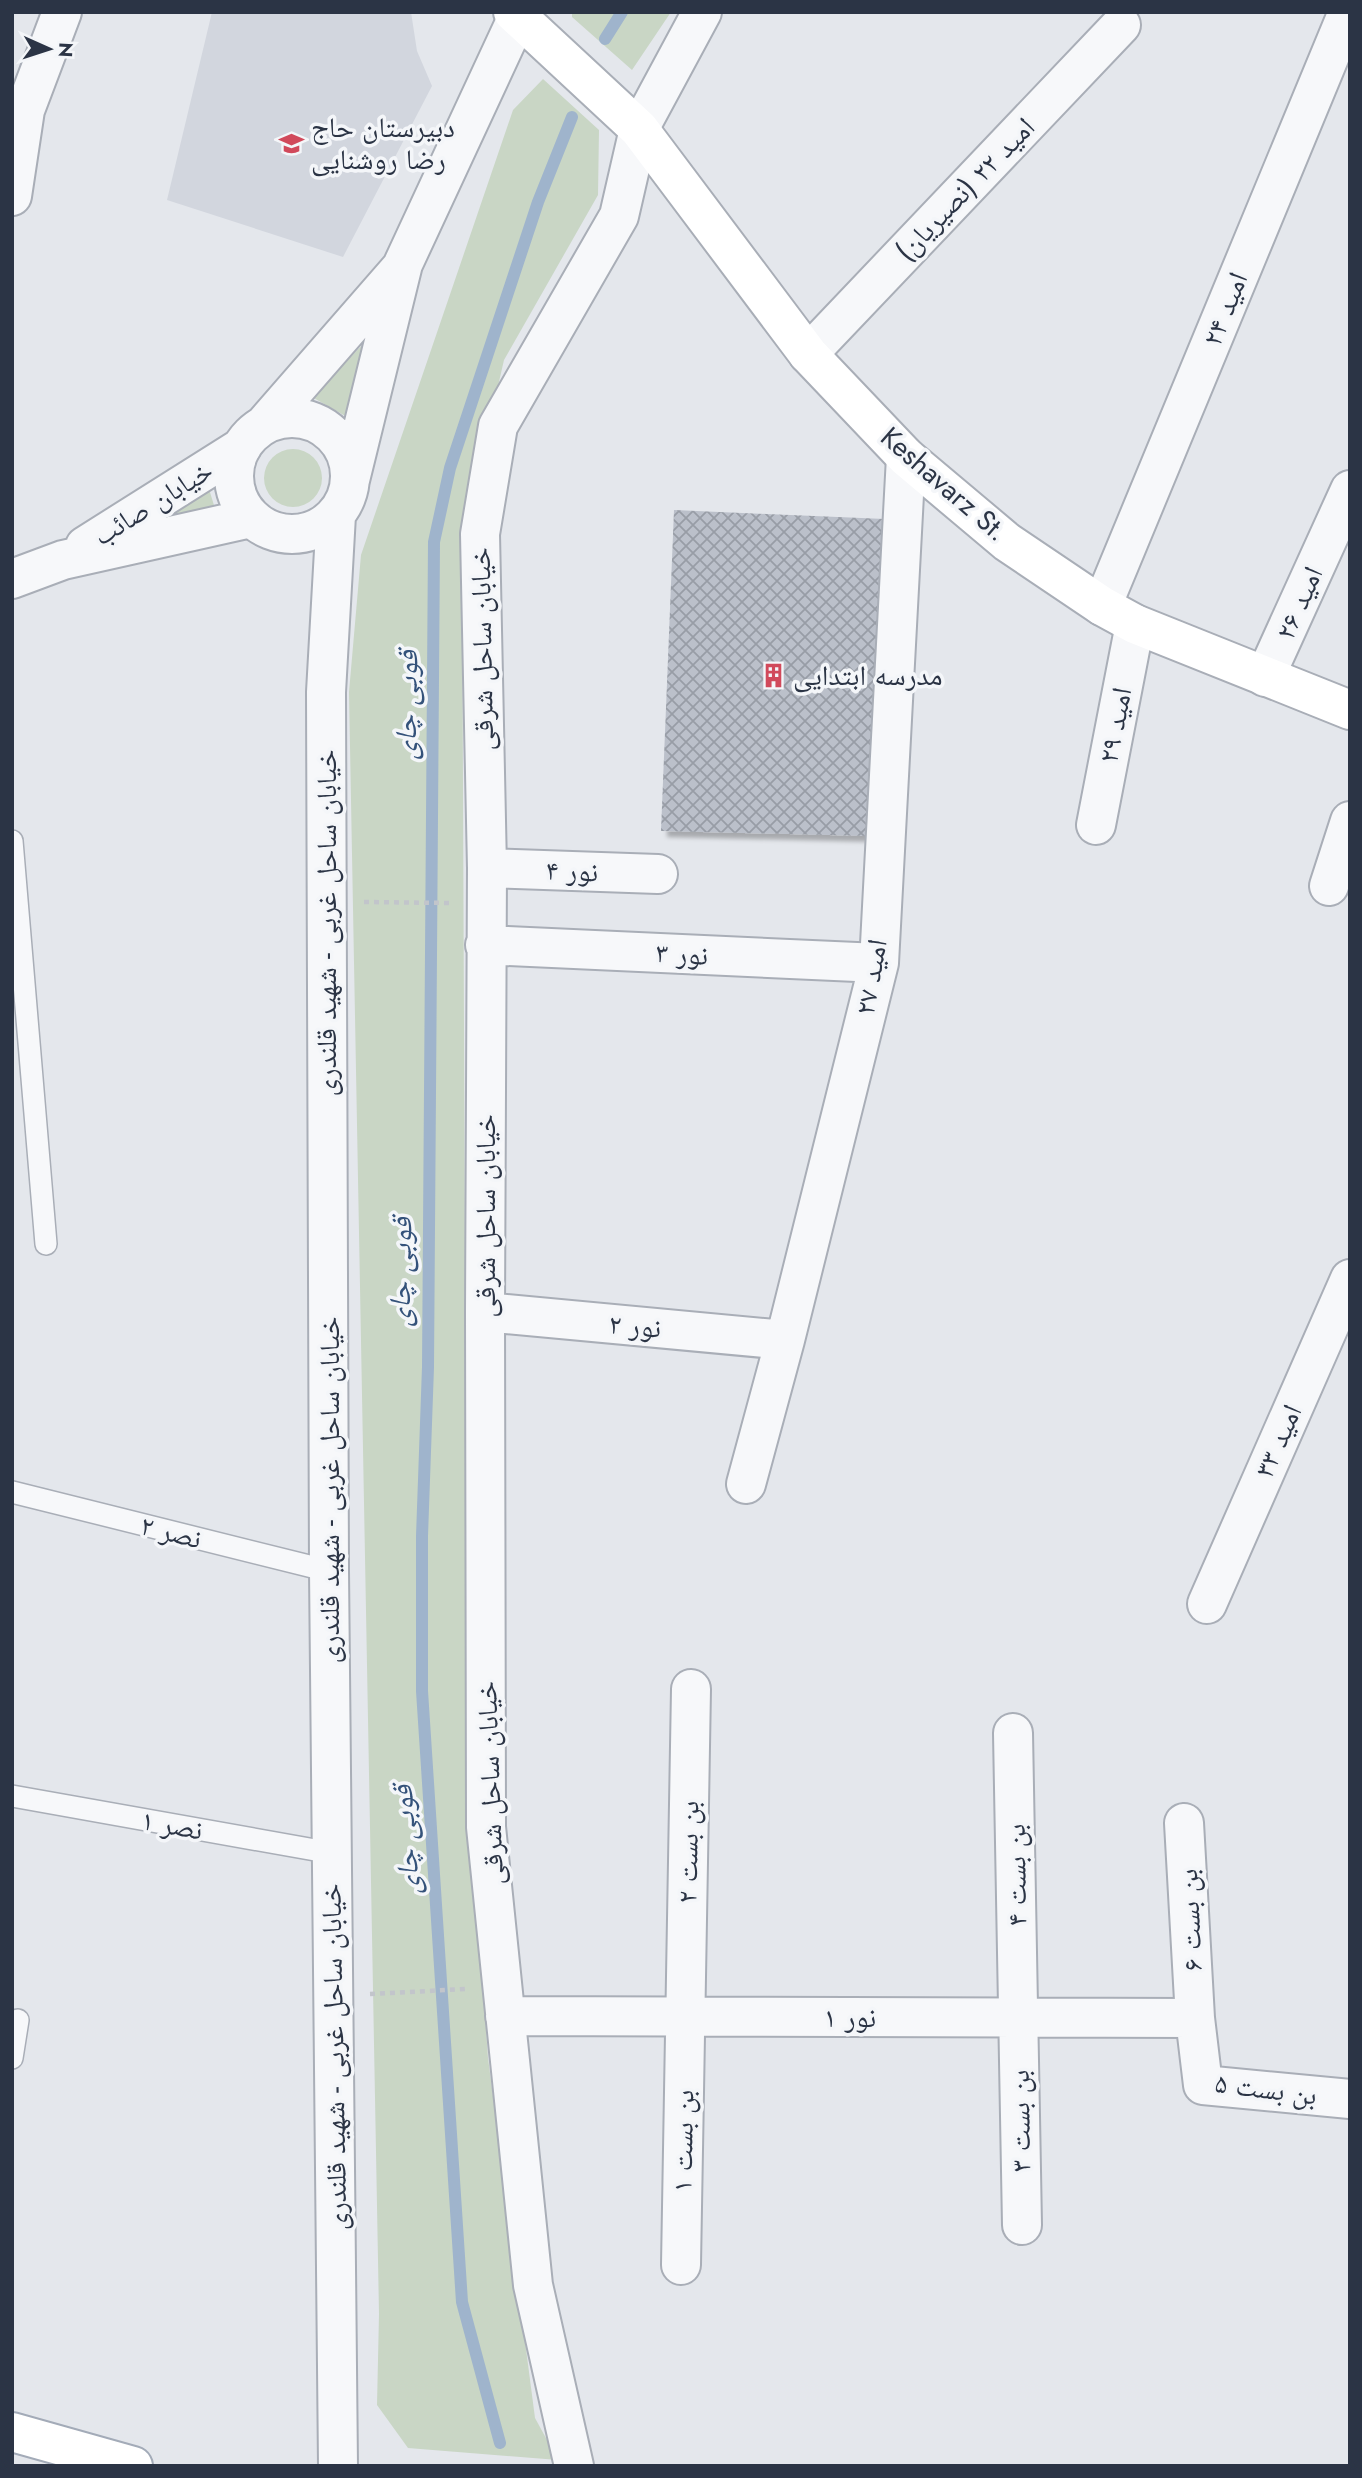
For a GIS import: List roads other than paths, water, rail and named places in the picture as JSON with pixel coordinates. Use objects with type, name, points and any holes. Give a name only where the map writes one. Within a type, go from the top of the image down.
[{"type":"main road","name":"Keshavarz St.","points":[[517,13],[639,130],[808,354],[906,457],[1007,542],[1102,606],[1135,624],[1350,710]]},
{"type":"main road","points":[[12,2432],[133,2466]]},
{"type":"street","points":[[12,196],[19,110],[62,12]]},
{"type":"street","name":"خیابان ساحل شرقی","points":[[573,2466],[533,2285],[486,1826],[486,886],[480,534],[498,426],[619,216],[639,130],[702,12]]},
{"type":"street","name":"امید ۲۴","points":[[1102,606],[1348,12]]},
{"type":"street","points":[[403,264],[253,436],[236,461],[236,491],[242,506],[251,518],[267,529],[285,534],[304,534],[321,527],[336,515],[346,499],[403,264],[517,13]]},
{"type":"street","name":"امید ۲۲ (نصیریان)","points":[[808,354],[1121,24]]},
{"type":"street","points":[[253,436],[281,419],[298,418],[315,423],[342,446],[349,462],[350,480]]},
{"type":"street","name":"خیابان صائب","points":[[63,560],[253,436]]},
{"type":"street","name":"امید ۲۷","points":[[746,1484],[785,1340],[879,962],[906,457]]},
{"type":"street","name":"امید ۲۶","points":[[1265,677],[1350,490]]},
{"type":"street","name":"خیابان ساحل غربی - شهید قلندری","points":[[336,515],[326,692],[326,902],[329,1571],[338,2466]]},
{"type":"street","name":"خیابان صائب","points":[[12,579],[63,560],[251,518]]},
{"type":"street","name":"امید ۲۹","points":[[1096,825],[1135,624]]},
{"type":"street","points":[[1329,886],[1350,821]]},
{"type":"street","name":"نور ۴","points":[[486,886],[658,874]]},
{"type":"street","name":"نور ۳","points":[[485,945],[879,962]]},
{"type":"street","name":"امید ۳۳","points":[[1207,1604],[1350,1279]]},
{"type":"street","name":"نور ۲","points":[[485,1312],[785,1340]]},
{"type":"street","name":"بن بست ۲","points":[[685,2016],[691,1689]]},
{"type":"street","name":"بن بست ۴","points":[[1013,1733],[1018,2018]]},
{"type":"street","name":"بن بست ۶","points":[[1184,1823],[1195,2018]]},
{"type":"street","name":"نور ۱","points":[[504,2001],[685,2016],[1195,2018]]},
{"type":"street","name":"بن بست ۱","points":[[681,2265],[685,2016]]},
{"type":"street","name":"بن بست ۳","points":[[1018,2018],[1023,2225]]},
{"type":"street","name":"بن بست ۵","points":[[1195,2018],[1203,2085],[1350,2099]]},
{"type":"lane","points":[[12,841],[46,1244]]},
{"type":"lane","name":"نصر ۲","points":[[12,1492],[329,1571]]},
{"type":"lane","name":"نصر ۱","points":[[12,1796],[332,1853]]},
{"type":"lane","points":[[12,2058],[18,2021]]},
{"type":"waterway","name":"قوبی چای","points":[[605,39],[622,12]]},
{"type":"waterway","name":"قوبی چای","points":[[500,2443],[462,2302],[422,1691],[422,1536],[428,1367],[434,542],[450,468],[538,202],[572,117]]},
{"type":"place","name":"دبیرستان حاج رضا روشنایی","points":[[291,143]]},
{"type":"place","name":"مدرسه ابتدایی","points":[[773,675]]}]
